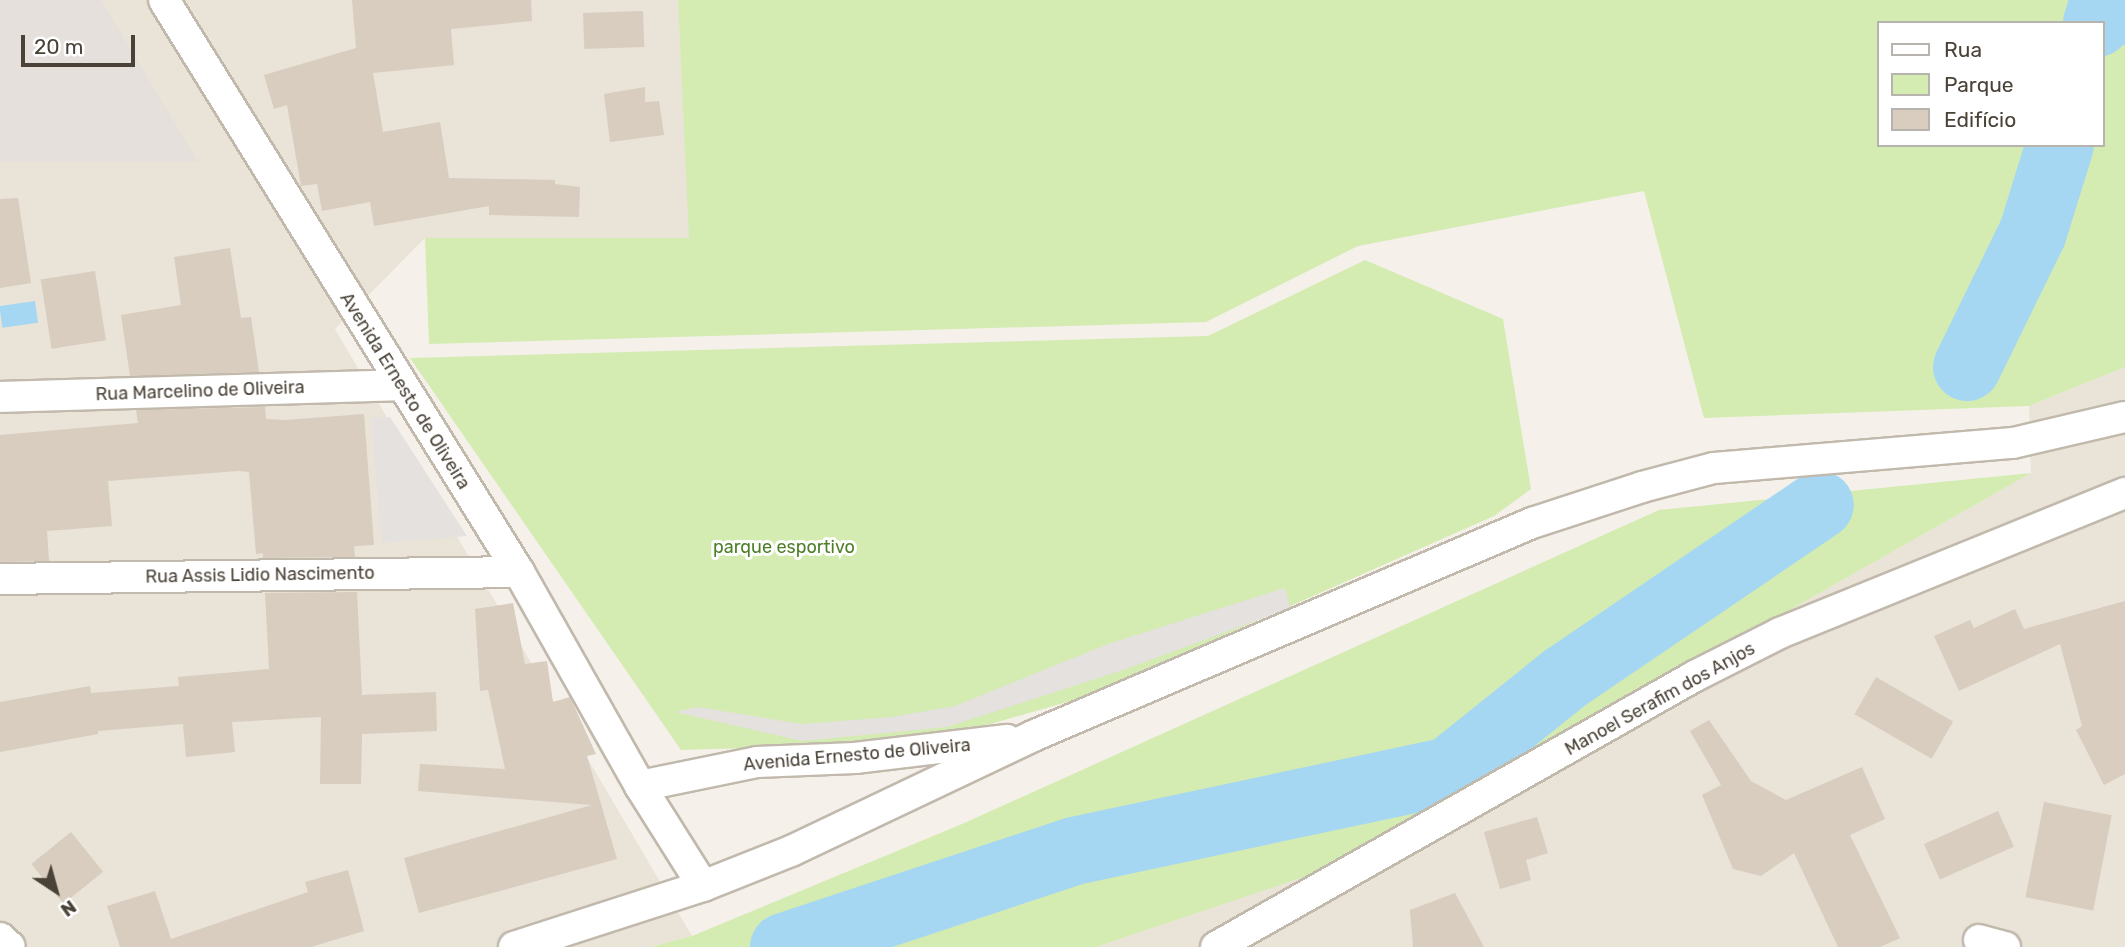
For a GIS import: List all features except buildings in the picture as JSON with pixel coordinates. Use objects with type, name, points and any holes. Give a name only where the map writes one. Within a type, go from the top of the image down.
[{"type":"street","name":"Avenida Ernesto de Oliveira","points":[[164,0],[519,572],[640,786],[703,886]]},
{"type":"street","name":"Rua Marcelino de Oliveira","points":[[0,397],[400,384]]},
{"type":"street","points":[[514,947],[703,886],[791,851],[1033,736],[1532,523],[1642,486],[1714,468],[2013,443],[2125,417]]},
{"type":"street","name":"Manoel Serafim dos Anjos","points":[[1216,947],[1695,676],[1780,634],[2125,493]]},
{"type":"street","name":"Rua Assis Lidio Nascimento","points":[[0,579],[519,572]]},
{"type":"street","name":"Avenida Ernesto de Oliveira","points":[[640,786],[757,762],[855,758],[1033,736]]},
{"type":"street","points":[[0,938],[10,947]]},
{"type":"shaded area","points":[[0,0],[678,0],[690,238],[425,238],[335,329],[692,936],[650,947],[0,947]]},
{"type":"shaded area","points":[[0,0],[101,0],[198,162],[0,162]]},
{"type":"shaded area","points":[[2125,367],[2125,947],[1096,947],[1343,864],[2031,473],[2029,406]]},
{"type":"shaded area","points":[[390,417],[467,536],[382,543],[371,418]]},
{"type":"shaded area","points":[[1285,588],[1290,608],[1126,669],[947,727],[802,741],[675,712],[698,707],[802,724],[892,717],[955,706],[1108,644]]},
{"type":"green space","points":[[678,0],[2125,0],[2125,367],[2029,406],[1704,418],[1644,191],[1358,246],[1206,322],[429,344],[425,238],[689,238]]},
{"type":"green space","name":"parque esportivo","points":[[1365,260],[1503,319],[1531,489],[1494,516],[1084,697],[925,743],[681,750],[410,358],[1208,336]]},
{"type":"green space","points":[[2031,473],[1343,864],[1096,947],[650,947],[692,936],[962,824],[1659,510]]},
{"type":"water","points":[[35,301],[38,323],[2,328],[0,306]]},
{"type":"waterway","points":[[2098,21],[2104,0]]},
{"type":"waterway","points":[[2113,0],[2125,40]]},
{"type":"waterway","points":[[1967,367],[2033,232],[2059,147]]},
{"type":"waterway","points":[[784,947],[1074,851],[1449,771],[1565,678],[1820,505]]}]
